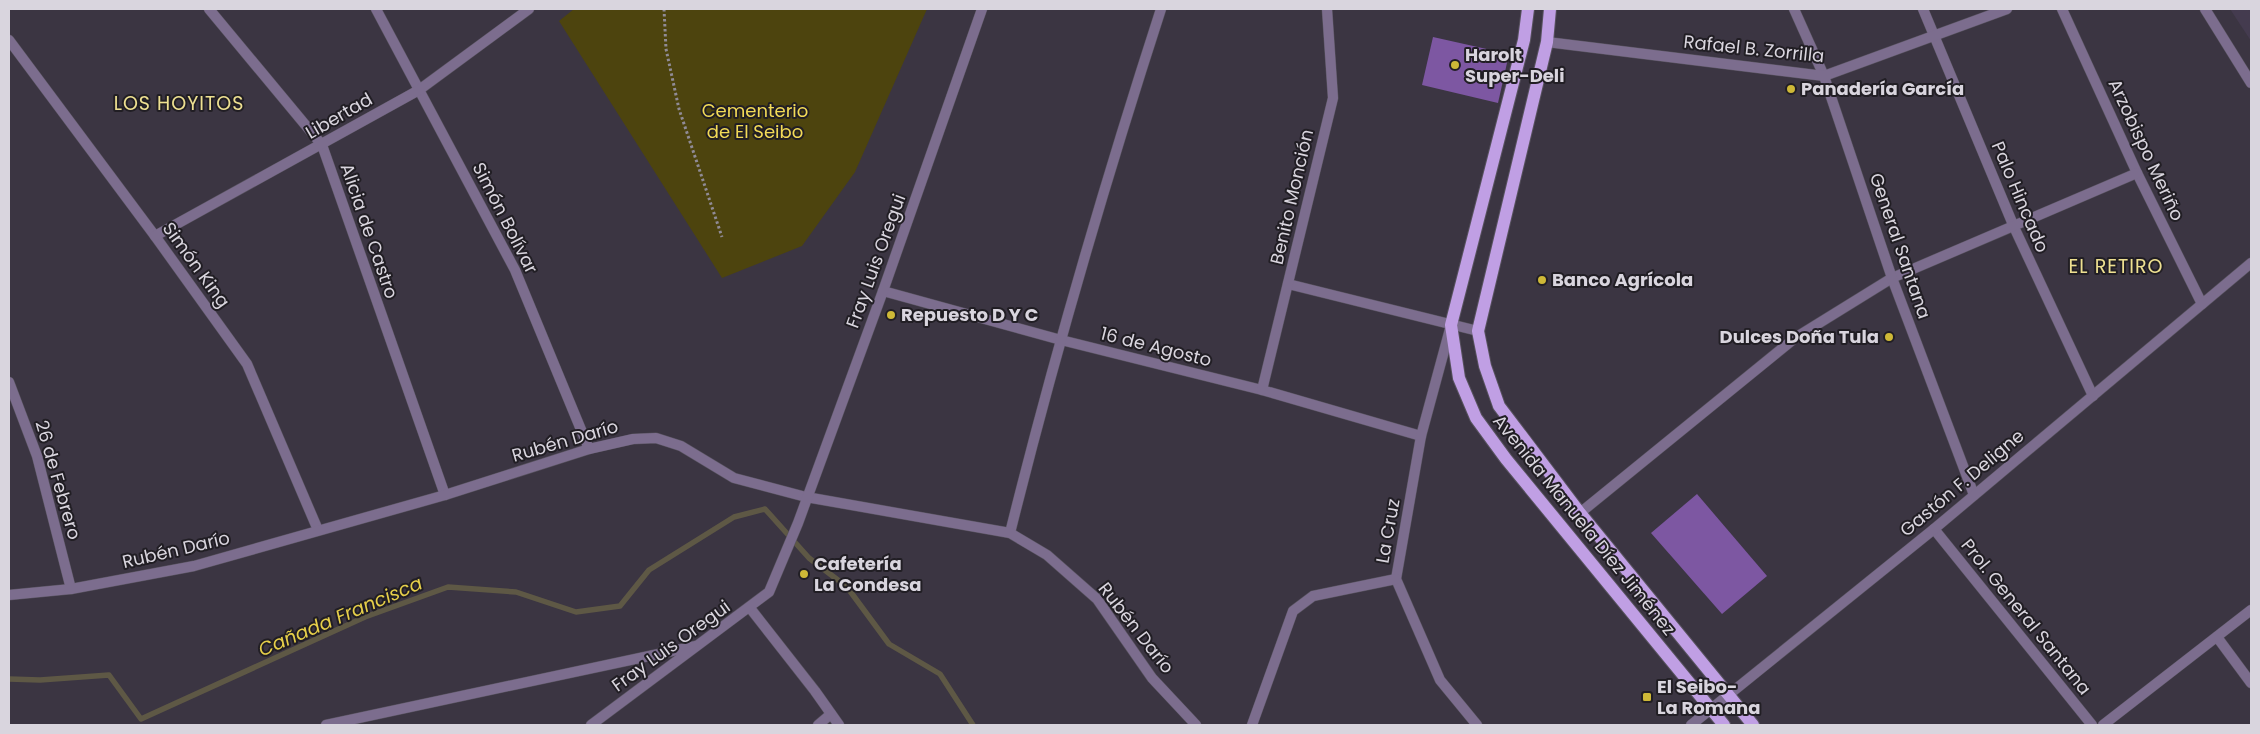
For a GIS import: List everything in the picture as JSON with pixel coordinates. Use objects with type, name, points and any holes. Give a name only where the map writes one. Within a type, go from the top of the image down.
[{"type":"main road","name":"Avenida Manuela Díez Jiménez","points":[[1528,9],[1524,40],[1451,325],[1458,378],[1476,418],[1506,459],[1724,725]]},
{"type":"main road","name":"Avenida Manuela Díez Jiménez","points":[[1550,9],[1547,42],[1478,331],[1485,366],[1499,406],[1580,513],[1753,725]]},
{"type":"street","name":"Alicia de Castro","points":[[208,9],[322,145],[445,495]]},
{"type":"street","name":"Simón Bolívar","points":[[376,9],[515,270],[589,449]]},
{"type":"street","name":"Libertad","points":[[155,236],[419,90],[529,9]]},
{"type":"street","name":"Fray Luis Oregui","points":[[591,725],[769,592],[798,523],[883,291],[982,9]]},
{"type":"street","points":[[1010,533],[1061,340],[1117,144],[1160,9]]},
{"type":"street","name":"Benito Monción","points":[[1262,390],[1332,98],[1327,9]]},
{"type":"street","name":"General Santana","points":[[1794,9],[1824,76],[1892,278],[1974,495]]},
{"type":"street","name":"Palo Hincado","points":[[1923,9],[2014,227],[2093,396]]},
{"type":"street","name":"Rafael B. Zorrilla","points":[[1547,42],[1824,76],[2007,9]]},
{"type":"street","name":"Arzobispo Meriño","points":[[2062,9],[2137,173],[2202,304]]},
{"type":"street","points":[[2205,9],[2251,82]]},
{"type":"street","name":"Simón King","points":[[9,40],[155,236],[247,364],[318,530]]},
{"type":"street","points":[[1580,513],[1795,338],[1892,278],[2137,173]]},
{"type":"street","name":"Gastón F. Deligne","points":[[1690,725],[1934,529],[2251,263]]},
{"type":"street","points":[[1288,284],[1478,331]]},
{"type":"street","name":"16 de Agosto","points":[[883,291],[1061,340],[1262,390],[1421,436]]},
{"type":"street","name":"La Cruz","points":[[1451,325],[1421,436],[1396,579],[1440,680],[1477,725]]},
{"type":"street","name":"26 de Febrero","points":[[9,382],[37,456],[71,589]]},
{"type":"street","name":"Rubén Darío","points":[[9,595],[71,589],[194,566],[445,495],[589,449],[633,439],[656,438],[680,446],[734,478],[806,497],[1010,533],[1047,555],[1097,600],[1152,678],[1196,725]]},
{"type":"street","name":"Prol. General Santana","points":[[1934,529],[2092,725]]},
{"type":"street","points":[[1252,725],[1293,611],[1313,596],[1396,579]]},
{"type":"street","points":[[750,608],[839,725]]},
{"type":"street","points":[[2103,725],[2251,610]]},
{"type":"street","points":[[2218,637],[2251,683]]},
{"type":"street","points":[[326,725],[699,646]]},
{"type":"street","points":[[818,725],[831,714]]},
{"type":"path","points":[[664,9],[666,49],[679,109],[722,237]]},
{"type":"shaded area","points":[[2230,9],[2251,9],[2251,41]]},
{"type":"green space","name":"Cementerio de El Seibo","points":[[574,9],[927,9],[855,172],[802,246],[722,278],[559,21]]},
{"type":"building","points":[[1433,37],[1509,54],[1498,103],[1422,85]]},
{"type":"building","points":[[1697,494],[1767,576],[1722,614],[1651,533]]},
{"type":"waterway","name":"Cañada Francisca","points":[[9,679],[40,680],[109,675],[141,719],[365,617],[448,587],[516,592],[576,612],[620,606],[649,570],[734,517],[765,509],[809,558],[847,587],[889,644],[940,674],[973,725]]},
{"type":"place","name":"Harolt Super-Deli","points":[[1455,65]]},
{"type":"place","name":"Panadería García","points":[[1791,89]]},
{"type":"place","name":"Banco Agrícola","points":[[1542,280]]},
{"type":"place","name":"Repuesto D Y C","points":[[891,315]]},
{"type":"place","name":"Dulces Doña Tula","points":[[1889,337]]},
{"type":"place","name":"Cafetería La Condesa","points":[[804,574]]},
{"type":"place","name":"El Seibo- La Romana","points":[[1647,697]]},
{"type":"district","name":"LOS HOYITOS","points":[[179,103]]},
{"type":"district","name":"EL RETIRO","points":[[2116,266]]}]
